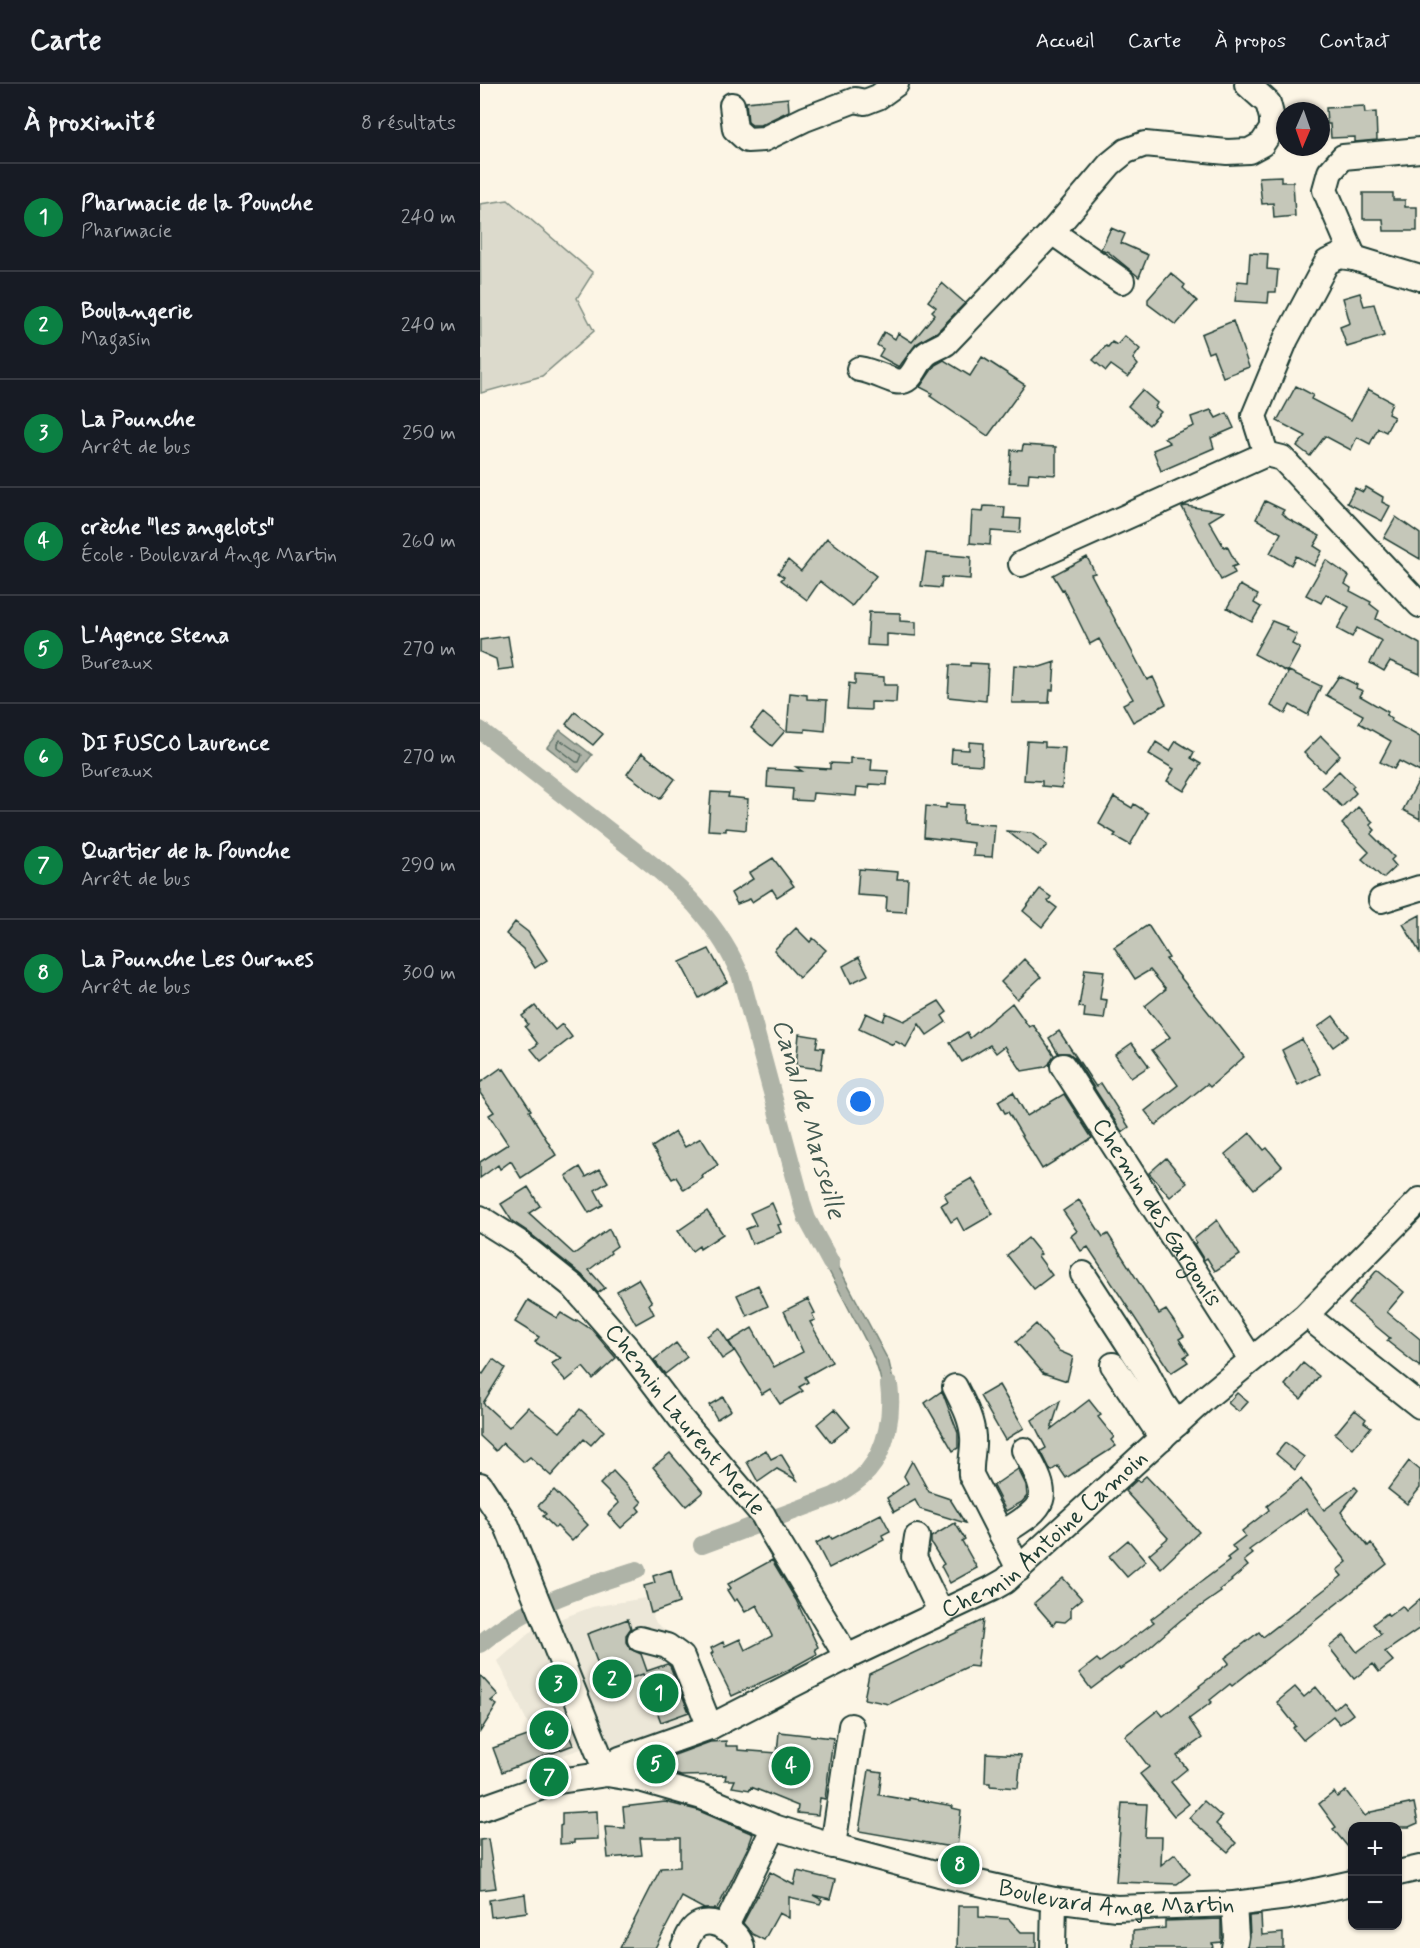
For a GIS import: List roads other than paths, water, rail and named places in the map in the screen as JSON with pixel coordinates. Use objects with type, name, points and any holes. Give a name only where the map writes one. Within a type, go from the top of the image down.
[{"type":"street","points":[[732,105],[735,129],[747,140],[764,139],[805,119],[855,100],[865,102],[878,97],[896,84]]},
{"type":"street","points":[[859,369],[875,372],[896,381],[903,381],[912,376],[925,355],[946,344],[1052,232],[1110,164],[1126,151],[1145,144],[1227,152],[1249,151],[1262,144],[1272,129],[1272,118],[1268,103],[1247,84]]},
{"type":"street","points":[[1354,258],[1325,190],[1330,172],[1343,157],[1420,150]]},
{"type":"street","points":[[1052,232],[1122,281]]},
{"type":"street","points":[[1266,454],[1254,416],[1286,339],[1327,262],[1340,256],[1354,258],[1420,278]]},
{"type":"street","points":[[1022,564],[1266,454],[1282,458],[1420,605]]},
{"type":"street","points":[[1381,900],[1420,888]]},
{"type":"street","name":"Chemin des Gargonis","points":[[1062,1066],[1251,1359]]},
{"type":"street","name":"Chemin Antoine Camoin","points":[[607,1774],[620,1759],[710,1726],[847,1657],[991,1589],[1019,1569],[1169,1431],[1251,1359],[1305,1316],[1420,1200]]},
{"type":"street","name":"Chemin Laurent Merle","points":[[480,1218],[518,1242],[573,1286],[628,1349],[681,1419],[768,1523],[847,1657]]},
{"type":"street","points":[[1083,1274],[1146,1371],[1162,1402],[1169,1431]]},
{"type":"street","points":[[1317,1324],[1420,1406]]},
{"type":"street","points":[[1113,1365],[1169,1431]]},
{"type":"street","points":[[955,1387],[969,1416],[973,1437],[971,1475],[1019,1569]]},
{"type":"street","points":[[1001,1534],[1031,1516],[1037,1510],[1044,1495],[1040,1477],[1024,1450]]},
{"type":"street","points":[[480,1485],[507,1526],[607,1774],[559,1782],[480,1809]]},
{"type":"street","points":[[917,1537],[914,1557],[941,1613]]},
{"type":"street","points":[[640,1639],[667,1646],[682,1657],[710,1726]]},
{"type":"street","points":[[833,1845],[851,1726]]},
{"type":"street","name":"Boulevard Ange Martin","points":[[607,1774],[643,1780],[702,1797],[774,1827],[833,1845],[939,1874],[1054,1900],[1116,1908],[1234,1904],[1288,1897],[1348,1884]]},
{"type":"street","points":[[725,1928],[774,1827]]},
{"type":"street","points":[[1402,1872],[1420,1868]]},
{"type":"street","points":[[1053,1948],[1054,1900]]},
{"type":"street","points":[[1234,1904],[1236,1937],[1234,1948]]},
{"type":"street","points":[[683,1948],[691,1932],[699,1924],[711,1923],[737,1935],[742,1948]]},
{"type":"water","points":[[560,730],[592,755],[579,772],[547,747]]},
{"type":"water","points":[[825,1241],[889,1362],[897,1399],[896,1411],[884,1410],[882,1384],[875,1361],[815,1245]]},
{"type":"waterway","name":"Canal de Marseille","points":[[480,730],[642,856],[680,890],[713,927],[740,974],[803,1207],[831,1263]]},
{"type":"waterway","name":"Canal de Marseille","points":[[702,1545],[834,1496],[861,1478],[875,1462],[884,1442],[889,1419],[889,1385]]},
{"type":"waterway","name":"Canal de Marseille","points":[[480,1644],[498,1630],[535,1608],[575,1591],[637,1570]]},
{"type":"place","name":"Boulangerie","points":[[612,1679]]},
{"type":"place","name":"La Pounche","points":[[558,1684]]},
{"type":"place","name":"Pharmacie de la Pounche","points":[[659,1693]]},
{"type":"place","name":"DI FUSCO Laurence","points":[[549,1730]]},
{"type":"place","name":"L'Agence Stena","points":[[656,1764]]},
{"type":"place","name":"crèche \"les angelots\"","points":[[791,1766]]},
{"type":"place","name":"Quartier de la Pounche","points":[[549,1777]]},
{"type":"place","name":"La Pounche Les Ourmes","points":[[960,1865]]}]
